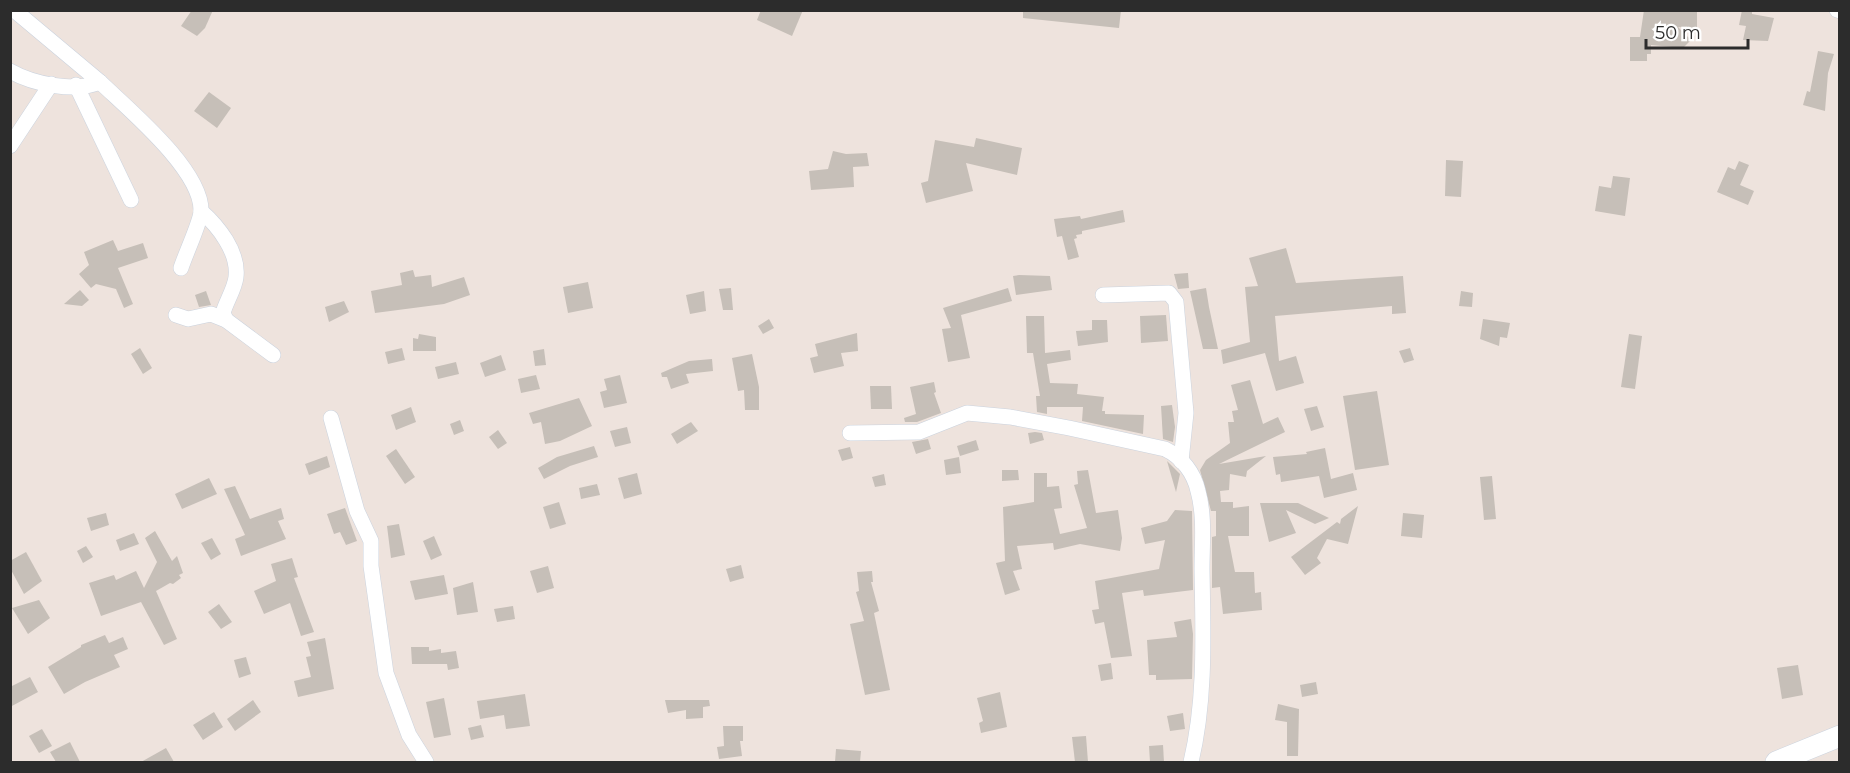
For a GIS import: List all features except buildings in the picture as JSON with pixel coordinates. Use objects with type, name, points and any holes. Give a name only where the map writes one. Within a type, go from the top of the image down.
[{"type":"street","points":[[14,10],[100,82],[183,165],[201,211],[215,224],[232,253],[236,276],[223,313],[226,320]]},
{"type":"street","points":[[10,71],[24,79],[51,84],[76,86],[100,82]]},
{"type":"street","points":[[10,146],[51,84]]},
{"type":"street","points":[[76,86],[131,200]]},
{"type":"street","points":[[181,268],[201,211]]},
{"type":"street","points":[[1103,294],[1169,293],[1176,302],[1186,413],[1181,461]]},
{"type":"street","points":[[176,315],[188,319],[211,314],[226,320],[273,355]]},
{"type":"street","points":[[850,433],[919,432],[967,413],[1010,417],[1165,449],[1181,461],[1196,482],[1202,511],[1203,665],[1198,724],[1191,762]]},
{"type":"street","points":[[331,418],[357,511],[371,541],[371,566],[386,673],[409,735],[426,762]]},
{"type":"street","points":[[1776,762],[1839,736]]}]
